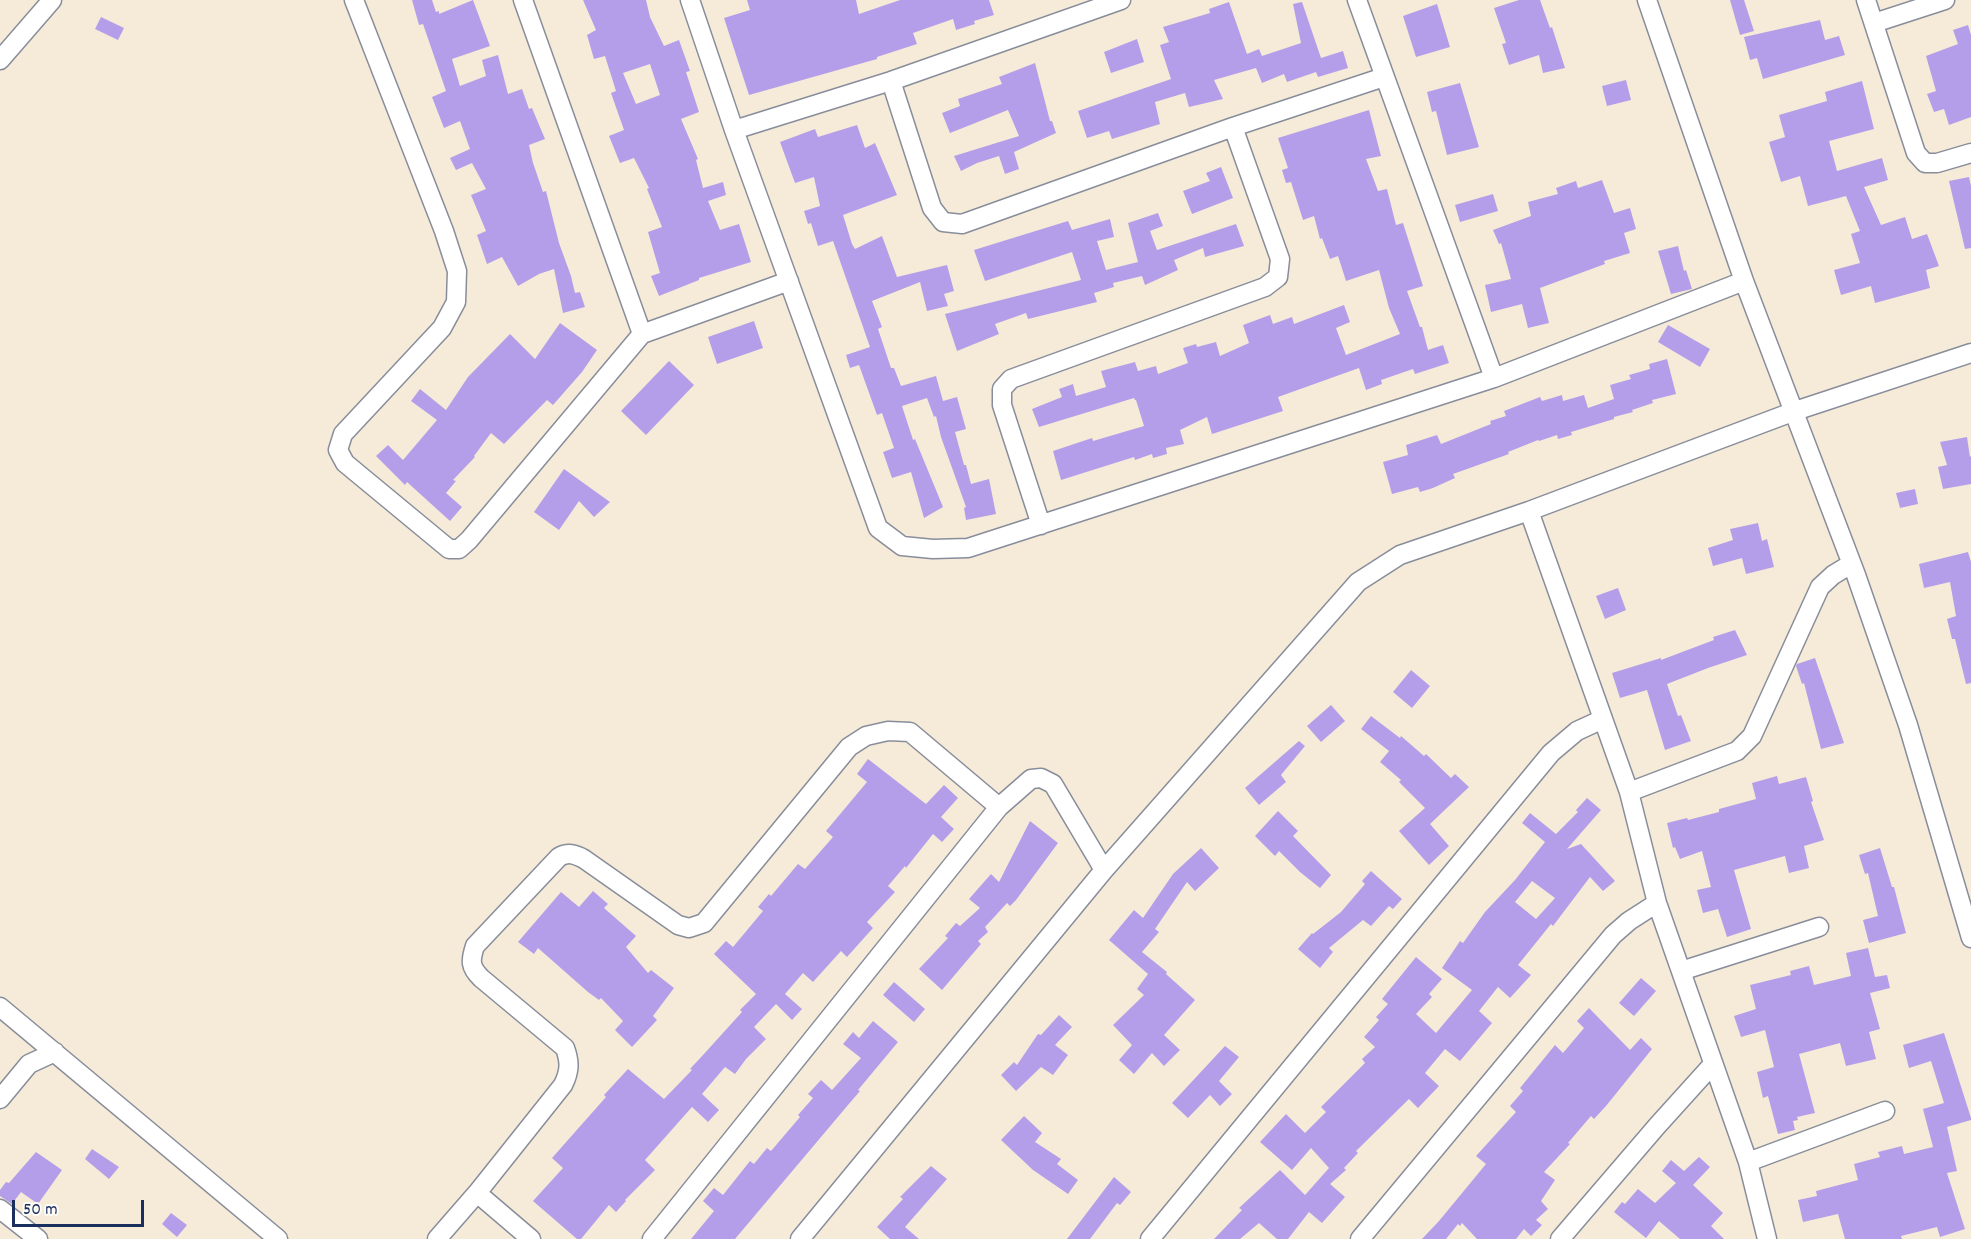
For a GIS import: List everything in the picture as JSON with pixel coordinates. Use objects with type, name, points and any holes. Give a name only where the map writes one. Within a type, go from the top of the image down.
[{"type":"street","points":[[0,60],[52,0]]},
{"type":"street","points":[[354,0],[444,231],[456,271],[456,302],[442,328],[343,434],[338,450],[345,463],[448,549],[459,549],[469,540],[642,334],[789,281]]},
{"type":"street","points":[[523,0],[642,334]]},
{"type":"street","points":[[690,0],[734,130],[878,528],[902,546],[933,549],[968,548],[1494,378],[1744,281]]},
{"type":"street","points":[[734,130],[891,81],[1121,0]]},
{"type":"street","points":[[1357,0],[1494,378]]},
{"type":"street","points":[[1647,0],[1744,281],[1795,411],[1908,725],[1971,938]]},
{"type":"street","points":[[1866,0],[1916,153],[1925,163],[1937,163],[1971,153]]},
{"type":"street","points":[[1874,23],[1945,0]]},
{"type":"street","points":[[891,81],[932,208],[943,222],[962,224],[1233,127],[1384,77]]},
{"type":"street","points":[[1041,525],[1002,405],[1002,389],[1011,379],[1265,287],[1278,277],[1280,259],[1233,127]]},
{"type":"street","points":[[800,1239],[1104,870],[1358,582],[1400,555],[1529,511],[1795,411],[1971,353]]},
{"type":"street","points":[[1529,511],[1629,792],[1657,903],[1748,1162],[1767,1239]]},
{"type":"street","points":[[1629,792],[1737,751],[1752,736],[1820,587],[1833,574],[1851,564]]},
{"type":"street","points":[[1150,1239],[1551,753],[1577,731],[1604,719]]},
{"type":"street","points":[[437,1239],[477,1193],[569,1074],[569,1060],[565,1048],[481,978],[472,969],[470,958],[475,946],[559,857],[566,854],[584,859],[678,925],[689,928],[704,923],[849,747],[866,736],[888,731],[910,732],[999,807]]},
{"type":"street","points":[[652,1239],[999,807],[1031,779],[1041,778],[1053,784],[1104,870]]},
{"type":"street","points":[[1360,1239],[1613,935],[1629,921],[1657,903]]},
{"type":"street","points":[[1681,971],[1819,927]]},
{"type":"street","points":[[0,1007],[278,1239]]},
{"type":"street","points":[[0,1099],[29,1064],[56,1052]]},
{"type":"street","points":[[1560,1239],[1656,1126],[1713,1064]]},
{"type":"street","points":[[1748,1162],[1885,1111]]},
{"type":"street","points":[[477,1193],[531,1239]]},
{"type":"street","points":[[0,1209],[38,1239]]},
{"type":"building","points":[[412,0],[432,0],[439,14],[473,0],[490,46],[452,59],[460,86],[486,76],[482,60],[498,55],[508,94],[522,89],[529,109],[532,108],[545,139],[529,145],[533,163],[543,192],[546,191],[575,293],[580,292],[585,307],[563,313],[554,269],[539,274],[518,286],[502,257],[487,264],[477,235],[486,231],[471,195],[486,189],[472,163],[456,170],[450,158],[470,149],[460,121],[444,128],[432,97],[446,91],[423,24],[419,25]]},
{"type":"building","points":[[583,0],[646,0],[650,17],[664,46],[679,40],[690,71],[686,72],[699,112],[681,119],[698,159],[696,160],[703,188],[723,182],[726,195],[708,201],[720,230],[739,224],[751,262],[699,278],[699,280],[659,296],[651,276],[660,273],[648,232],[662,227],[647,189],[649,188],[634,158],[620,163],[609,136],[624,130],[611,93],[616,91],[605,56],[594,59],[587,35],[596,30]],"holes":[[[650,64],[660,95],[636,104],[623,73]]]},
{"type":"building","points":[[747,0],[856,0],[859,14],[900,0],[989,0],[994,15],[956,30],[953,19],[913,33],[917,44],[877,57],[877,59],[749,95],[724,18],[750,10]]},
{"type":"building","points":[[1519,0],[1540,0],[1550,28],[1552,27],[1565,68],[1543,73],[1539,55],[1509,65],[1502,44],[1506,43],[1494,8]]},
{"type":"building","points":[[1730,0],[1744,0],[1754,31],[1740,35]]},
{"type":"building","points":[[1229,2],[1247,54],[1259,49],[1262,56],[1301,43],[1293,4],[1302,2],[1321,58],[1343,51],[1348,68],[1318,77],[1316,72],[1287,82],[1284,74],[1262,83],[1256,68],[1214,80],[1223,99],[1189,107],[1185,93],[1155,102],[1160,124],[1112,139],[1109,131],[1087,138],[1078,111],[1171,79],[1160,45],[1169,42],[1163,27],[1210,13],[1209,9]]},
{"type":"building","points":[[1437,4],[1450,47],[1416,57],[1403,16]]},
{"type":"building","points":[[101,17],[124,28],[118,40],[95,29]]},
{"type":"building","points":[[1820,20],[1825,40],[1839,36],[1845,55],[1763,79],[1757,58],[1750,60],[1744,37]]},
{"type":"building","points":[[1968,25],[1971,35],[1971,117],[1949,125],[1944,109],[1934,112],[1927,94],[1936,91],[1926,56],[1958,44],[1953,30]]},
{"type":"building","points":[[1137,39],[1144,62],[1111,73],[1104,52]]},
{"type":"building","points":[[1035,63],[1050,121],[1056,133],[1014,152],[1019,169],[1005,174],[999,156],[961,171],[954,156],[1019,136],[1008,110],[950,133],[942,113],[960,106],[958,99],[1002,84],[999,77]]},
{"type":"building","points":[[1626,80],[1631,100],[1607,106],[1602,86]]},
{"type":"building","points":[[1862,81],[1874,129],[1829,141],[1837,171],[1882,158],[1888,180],[1864,187],[1881,225],[1905,217],[1912,239],[1927,234],[1939,266],[1926,270],[1930,288],[1875,303],[1871,286],[1841,295],[1834,270],[1860,263],[1851,234],[1860,231],[1846,196],[1808,206],[1800,176],[1781,182],[1769,142],[1785,137],[1779,115],[1827,101],[1825,92]]},
{"type":"building","points":[[1460,83],[1479,147],[1447,155],[1436,111],[1432,112],[1427,92]]},
{"type":"building","points":[[1369,110],[1381,156],[1366,159],[1378,191],[1387,189],[1396,225],[1403,223],[1423,286],[1407,291],[1420,327],[1422,327],[1428,350],[1443,345],[1449,363],[1415,374],[1413,369],[1381,380],[1382,384],[1366,390],[1359,368],[1278,397],[1283,411],[1212,434],[1207,417],[1180,430],[1184,444],[1166,448],[1167,454],[1153,458],[1152,454],[1135,460],[1134,457],[1061,480],[1053,451],[1092,438],[1093,441],[1144,426],[1134,398],[1039,427],[1032,409],[1062,397],[1059,389],[1073,384],[1076,396],[1106,387],[1101,371],[1135,362],[1138,371],[1156,366],[1158,374],[1188,363],[1183,348],[1196,344],[1197,347],[1216,342],[1220,356],[1249,343],[1243,325],[1270,315],[1273,324],[1292,317],[1294,324],[1344,305],[1350,322],[1336,328],[1346,355],[1400,334],[1389,308],[1379,270],[1346,281],[1338,256],[1330,259],[1322,238],[1320,239],[1314,216],[1303,220],[1291,182],[1286,183],[1282,170],[1288,168],[1278,138]]},
{"type":"building","points":[[857,125],[865,148],[875,143],[897,195],[843,215],[852,244],[855,249],[882,236],[897,277],[947,265],[954,291],[944,294],[948,306],[927,311],[920,282],[872,301],[882,327],[878,329],[891,368],[894,368],[901,386],[936,376],[943,401],[957,397],[966,429],[955,432],[964,465],[966,465],[971,484],[989,479],[996,514],[966,520],[964,508],[966,507],[941,437],[936,416],[934,417],[927,398],[902,406],[913,440],[915,439],[943,507],[924,518],[911,472],[892,478],[883,452],[894,448],[882,413],[877,415],[859,365],[850,368],[846,355],[870,347],[833,241],[818,246],[811,223],[808,224],[804,211],[820,206],[814,177],[795,183],[780,142],[815,129],[818,137]]},
{"type":"building","points":[[1221,167],[1233,198],[1192,214],[1183,191],[1210,181],[1206,173]]},
{"type":"building","points":[[1969,177],[1971,248],[1965,249],[1949,181]]},
{"type":"building","points":[[1602,180],[1614,213],[1630,208],[1636,229],[1624,233],[1630,253],[1604,261],[1605,264],[1540,288],[1549,323],[1528,328],[1522,304],[1491,312],[1485,285],[1511,279],[1501,243],[1499,244],[1493,230],[1531,216],[1528,202],[1558,194],[1556,188],[1576,181],[1578,188]]},
{"type":"building","points":[[1493,194],[1498,211],[1460,222],[1455,205]]},
{"type":"building","points":[[1158,213],[1163,226],[1150,231],[1157,250],[1236,224],[1244,246],[1205,257],[1203,248],[1174,260],[1178,270],[1145,285],[1142,276],[1113,283],[1114,287],[1094,293],[1097,302],[1028,319],[1026,313],[995,324],[999,334],[957,351],[945,314],[1081,280],[1072,252],[985,281],[974,250],[1068,221],[1072,230],[1110,219],[1114,237],[1097,241],[1106,270],[1138,262],[1128,223]]},
{"type":"building","points":[[1678,246],[1684,271],[1686,270],[1692,289],[1671,294],[1658,251]]},
{"type":"building","points":[[754,321],[763,348],[717,364],[708,337]]},
{"type":"building","points":[[560,323],[597,350],[582,372],[553,405],[547,400],[504,444],[491,433],[475,457],[453,480],[456,481],[446,493],[462,507],[450,521],[407,482],[405,485],[376,456],[388,445],[403,460],[437,420],[411,401],[420,389],[446,410],[468,377],[510,334],[535,359]]},
{"type":"building","points":[[1668,325],[1710,349],[1700,367],[1658,342]]},
{"type":"building","points":[[1667,359],[1676,394],[1652,400],[1653,403],[1632,410],[1633,412],[1571,432],[1572,435],[1558,439],[1557,435],[1538,440],[1508,452],[1509,454],[1453,474],[1455,478],[1433,488],[1420,492],[1418,487],[1392,494],[1383,462],[1408,455],[1406,445],[1437,435],[1441,444],[1491,424],[1490,421],[1506,416],[1504,411],[1540,397],[1542,401],[1562,395],[1563,401],[1584,395],[1588,408],[1614,399],[1610,385],[1631,379],[1629,375],[1650,369],[1649,364]]},
{"type":"building","points":[[669,361],[694,385],[646,435],[621,411]]},
{"type":"building","points":[[1967,437],[1971,456],[1971,484],[1943,489],[1938,467],[1947,465],[1940,442]]},
{"type":"building","points":[[564,469],[610,502],[594,517],[579,501],[559,530],[534,512]]},
{"type":"building","points":[[1915,489],[1918,504],[1900,508],[1896,493]]},
{"type":"building","points":[[1758,523],[1762,541],[1767,539],[1774,567],[1746,574],[1742,558],[1713,566],[1708,548],[1733,540],[1730,529]]},
{"type":"building","points":[[1968,552],[1971,562],[1971,683],[1966,684],[1955,639],[1952,639],[1947,619],[1956,616],[1950,582],[1924,588],[1919,564]]},
{"type":"building","points":[[1618,588],[1626,610],[1605,619],[1596,596]]},
{"type":"building","points":[[1735,630],[1747,655],[1667,684],[1678,716],[1681,715],[1691,741],[1665,750],[1647,690],[1620,698],[1612,673],[1661,658],[1661,660]]},
{"type":"building","points":[[1815,658],[1844,743],[1821,749],[1804,683],[1802,684],[1796,666]]},
{"type":"building","points":[[1411,670],[1430,686],[1412,708],[1393,692]]},
{"type":"building","points":[[1331,705],[1345,721],[1321,742],[1307,726]]},
{"type":"building","points":[[1371,716],[1400,738],[1401,736],[1424,756],[1426,754],[1451,778],[1455,774],[1469,787],[1430,824],[1449,846],[1429,865],[1399,831],[1425,808],[1399,782],[1401,780],[1380,762],[1389,751],[1361,729]]},
{"type":"building","points":[[1299,741],[1305,746],[1281,775],[1286,782],[1259,805],[1245,788]]},
{"type":"building","points":[[868,759],[926,804],[944,785],[958,798],[941,817],[954,829],[942,842],[933,834],[906,868],[905,866],[888,886],[895,892],[867,922],[873,928],[847,957],[841,951],[813,982],[803,973],[785,994],[802,1009],[792,1020],[776,1004],[754,1027],[766,1039],[735,1074],[725,1067],[702,1094],[719,1110],[708,1122],[692,1107],[645,1160],[655,1170],[616,1212],[609,1205],[581,1239],[577,1239],[533,1201],[563,1168],[552,1158],[628,1069],[664,1099],[742,1012],[740,1010],[756,994],[714,954],[726,941],[733,947],[763,911],[758,907],[769,894],[771,896],[798,864],[805,869],[833,837],[826,831],[867,782],[857,774]]},
{"type":"building","points":[[1777,776],[1779,784],[1806,777],[1813,801],[1811,802],[1824,840],[1804,846],[1809,868],[1789,873],[1785,856],[1734,870],[1751,929],[1727,937],[1718,909],[1703,913],[1697,890],[1711,887],[1702,851],[1680,859],[1675,847],[1673,848],[1667,823],[1719,812],[1719,809],[1756,799],[1752,783]]},
{"type":"building","points":[[1587,798],[1601,810],[1567,849],[1581,844],[1615,881],[1603,891],[1590,877],[1553,926],[1551,924],[1518,965],[1531,975],[1510,998],[1498,987],[1479,1011],[1492,1023],[1460,1061],[1445,1049],[1425,1073],[1439,1086],[1418,1108],[1409,1099],[1356,1151],[1358,1153],[1344,1168],[1346,1170],[1330,1184],[1345,1197],[1322,1223],[1309,1212],[1288,1239],[1277,1239],[1259,1223],[1240,1239],[1214,1239],[1242,1210],[1239,1208],[1280,1170],[1305,1195],[1329,1168],[1311,1148],[1292,1170],[1260,1142],[1286,1114],[1305,1133],[1326,1112],[1321,1107],[1365,1063],[1362,1059],[1375,1047],[1364,1037],[1379,1020],[1376,1017],[1388,1004],[1382,999],[1416,957],[1442,979],[1429,994],[1432,997],[1416,1014],[1436,1033],[1472,990],[1442,968],[1460,941],[1463,943],[1485,912],[1515,880],[1545,842],[1522,823],[1530,813],[1556,834],[1578,812],[1576,810]],"holes":[[[1532,881],[1555,898],[1536,919],[1515,902]]]},
{"type":"building","points":[[1278,811],[1298,831],[1293,836],[1331,875],[1320,888],[1279,851],[1275,856],[1255,836]]},
{"type":"building","points":[[1030,821],[1058,843],[1016,900],[1010,906],[1007,903],[985,927],[988,932],[978,941],[981,944],[942,990],[919,969],[948,938],[945,936],[956,923],[960,926],[980,908],[969,899],[991,874],[999,882]]},
{"type":"building","points":[[1201,848],[1219,868],[1195,891],[1187,882],[1155,929],[1159,932],[1142,952],[1167,972],[1166,974],[1195,1000],[1164,1035],[1180,1050],[1164,1066],[1152,1053],[1134,1074],[1119,1060],[1132,1045],[1113,1025],[1144,995],[1137,989],[1148,974],[1109,940],[1134,910],[1143,918],[1173,874]]},
{"type":"building","points":[[1880,848],[1892,887],[1894,887],[1906,933],[1869,943],[1863,920],[1878,916],[1868,873],[1865,874],[1859,855]]},
{"type":"building","points":[[1371,871],[1402,899],[1393,909],[1389,906],[1371,926],[1363,920],[1329,948],[1333,952],[1320,968],[1298,949],[1312,933],[1341,912],[1365,884],[1362,881]]},
{"type":"building","points":[[593,891],[608,904],[604,908],[636,936],[626,947],[648,973],[651,970],[674,988],[653,1016],[657,1020],[632,1047],[615,1030],[623,1021],[601,998],[599,1000],[588,992],[538,948],[534,954],[518,942],[561,892],[579,907]]},
{"type":"building","points":[[1868,948],[1875,977],[1887,975],[1890,988],[1870,993],[1880,1029],[1869,1032],[1876,1059],[1846,1066],[1840,1043],[1799,1054],[1815,1113],[1797,1117],[1798,1120],[1793,1121],[1795,1130],[1778,1134],[1768,1096],[1763,1098],[1757,1072],[1774,1067],[1765,1030],[1741,1037],[1734,1016],[1756,1009],[1750,985],[1791,975],[1790,971],[1809,966],[1814,985],[1851,976],[1846,953]]},
{"type":"building","points":[[1641,978],[1656,991],[1634,1016],[1619,1003]]},
{"type":"building","points":[[894,982],[925,1009],[914,1022],[883,995]]},
{"type":"building","points":[[1589,1008],[1630,1050],[1641,1038],[1652,1049],[1606,1106],[1594,1119],[1591,1116],[1568,1143],[1570,1144],[1544,1172],[1555,1180],[1541,1201],[1548,1209],[1536,1220],[1542,1225],[1531,1236],[1524,1229],[1516,1239],[1477,1239],[1462,1223],[1460,1226],[1458,1224],[1446,1239],[1422,1239],[1486,1164],[1476,1156],[1516,1112],[1510,1106],[1523,1091],[1520,1088],[1555,1045],[1563,1053],[1584,1028],[1577,1021]]},
{"type":"building","points":[[1059,1015],[1072,1027],[1055,1045],[1068,1055],[1053,1075],[1041,1067],[1016,1091],[1001,1075],[1014,1062],[1017,1065],[1038,1034],[1041,1035]]},
{"type":"building","points":[[873,1021],[898,1042],[858,1090],[860,1091],[735,1239],[691,1239],[714,1211],[703,1201],[714,1188],[723,1195],[750,1161],[754,1164],[767,1148],[771,1151],[800,1117],[798,1115],[813,1098],[808,1094],[821,1080],[832,1090],[861,1058],[843,1044],[853,1032],[859,1038]]},
{"type":"building","points":[[1944,1033],[1971,1118],[1971,1120],[1947,1127],[1957,1171],[1947,1173],[1965,1229],[1940,1237],[1937,1227],[1901,1236],[1902,1239],[1845,1239],[1838,1214],[1803,1222],[1798,1200],[1817,1196],[1816,1191],[1858,1180],[1854,1164],[1880,1157],[1878,1152],[1902,1146],[1904,1154],[1933,1147],[1923,1109],[1944,1103],[1931,1061],[1909,1068],[1903,1045]]},
{"type":"building","points":[[1225,1046],[1239,1057],[1219,1081],[1232,1094],[1220,1106],[1210,1095],[1188,1118],[1172,1103]]},
{"type":"building","points":[[1024,1116],[1042,1133],[1035,1142],[1061,1159],[1057,1164],[1078,1180],[1068,1194],[1033,1170],[1001,1140]]},
{"type":"building","points":[[92,1149],[119,1167],[109,1179],[85,1159]]},
{"type":"building","points":[[36,1152],[62,1170],[38,1204],[21,1192],[12,1204],[0,1196],[0,1190]]},
{"type":"building","points":[[1699,1157],[1710,1167],[1693,1185],[1723,1213],[1711,1226],[1724,1239],[1680,1239],[1659,1221],[1646,1238],[1614,1212],[1622,1202],[1625,1204],[1638,1189],[1655,1203],[1676,1183],[1662,1171],[1671,1160],[1684,1171]]},
{"type":"building","points":[[931,1166],[947,1179],[905,1227],[919,1239],[890,1239],[877,1227],[903,1199],[900,1197]]},
{"type":"building","points":[[1114,1177],[1131,1192],[1120,1205],[1117,1203],[1090,1239],[1067,1239]]},
{"type":"building","points":[[171,1213],[187,1225],[177,1237],[162,1224]]}]
